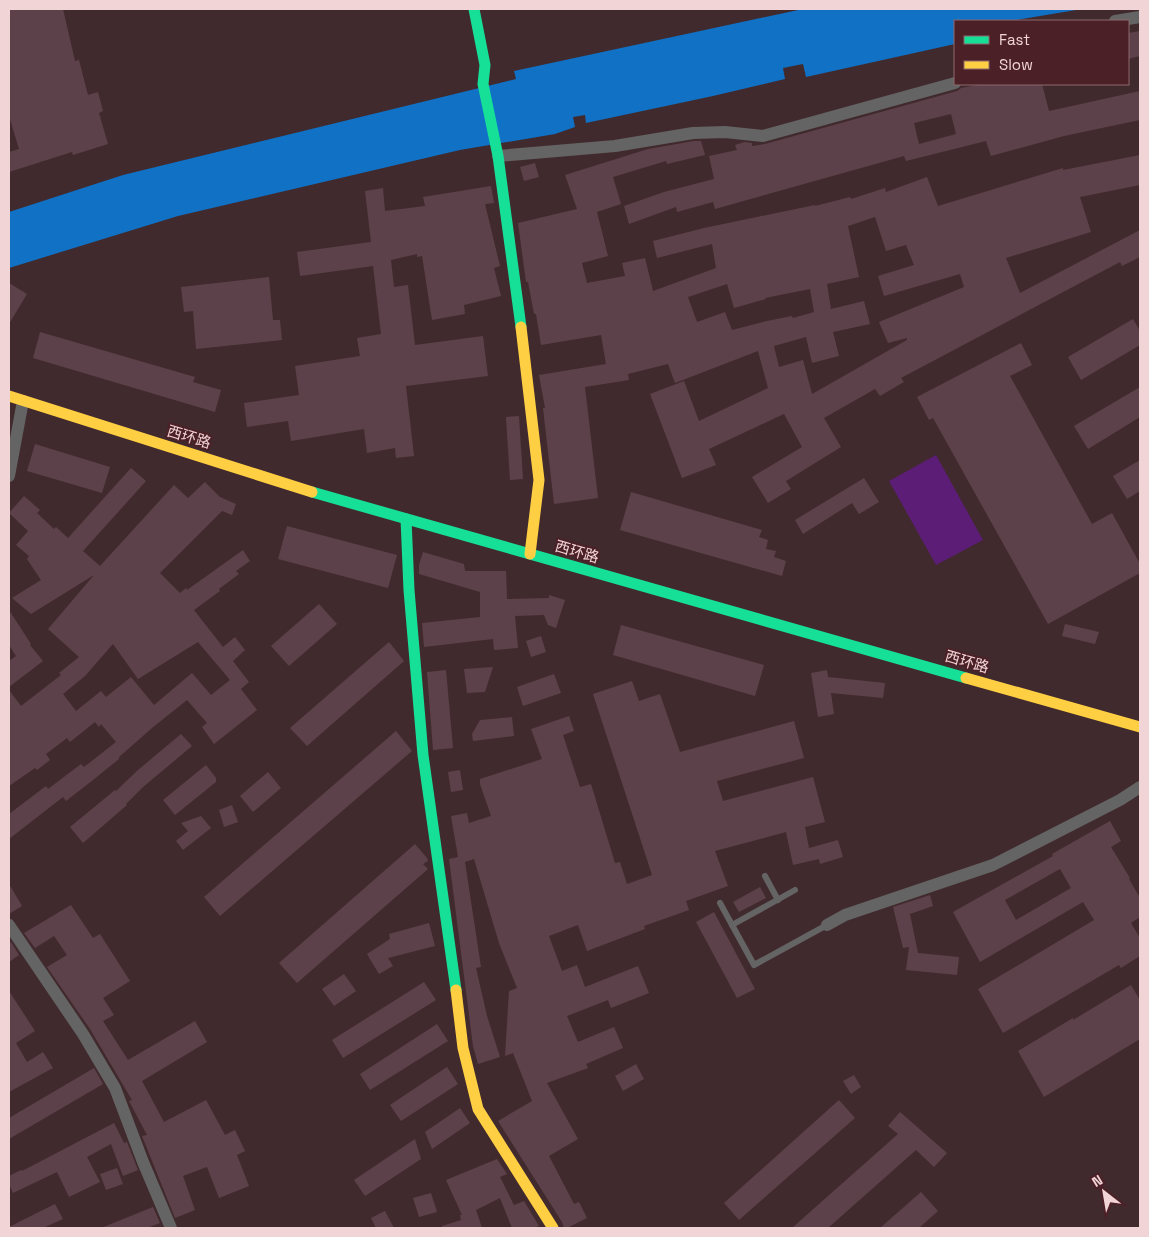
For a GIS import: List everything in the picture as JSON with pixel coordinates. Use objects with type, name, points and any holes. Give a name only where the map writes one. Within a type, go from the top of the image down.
[{"type":"street","points":[[474,9],[485,65],[483,84],[498,156],[517,293],[539,480],[530,554]]},
{"type":"street","points":[[1121,20],[1140,17]]},
{"type":"street","points":[[498,156],[615,146],[693,133],[725,132],[763,136],[954,83]]},
{"type":"street","name":"西环路","points":[[9,396],[22,405]]},
{"type":"street","name":"西环路","points":[[9,404],[22,405],[406,519],[1140,727]]},
{"type":"street","points":[[9,476],[22,405]]},
{"type":"street","points":[[406,519],[409,590],[423,755],[463,1048],[478,1109],[553,1228]]},
{"type":"street","points":[[827,925],[845,915],[993,865],[1120,800],[1140,787]]},
{"type":"street","points":[[9,925],[84,1034],[115,1088],[171,1228]]},
{"type":"lane","points":[[765,876],[778,900]]},
{"type":"lane","points":[[732,925],[795,890]]},
{"type":"lane","points":[[720,903],[754,965],[827,925]]},
{"type":"shaded area","points":[[936,455],[983,540],[936,565],[889,481]]},
{"type":"water","points":[[803,9],[1082,9],[1016,20],[954,20],[954,44],[806,77],[803,64],[783,68],[785,79],[713,96],[586,123],[585,115],[573,117],[575,127],[555,134],[460,150],[178,216],[9,268],[9,212],[123,175],[516,79],[514,71]]},
{"type":"building","points":[[9,9],[63,9],[75,61],[79,60],[88,95],[98,92],[103,111],[99,113],[108,144],[73,155],[72,152],[9,172],[9,152],[19,149],[9,116]]},
{"type":"building","points":[[1140,31],[1140,56],[1129,59],[1129,33]]},
{"type":"building","points":[[977,85],[1042,85],[1049,111],[1140,91],[1140,120],[1064,136],[991,156],[986,141],[906,161],[904,156],[715,209],[713,202],[677,212],[676,207],[629,224],[624,206],[664,192],[714,179],[709,156],[737,150],[735,145],[744,142],[752,143],[752,146],[765,144],[957,91],[961,88]],"holes":[[[951,114],[956,134],[919,144],[914,123]]]},
{"type":"building","points":[[701,141],[705,155],[667,164],[666,161],[613,177],[621,204],[597,212],[608,256],[582,263],[587,283],[625,276],[622,263],[645,258],[653,291],[716,268],[712,244],[657,258],[653,241],[704,228],[815,206],[850,197],[851,199],[885,188],[886,192],[927,177],[938,206],[1063,168],[1063,170],[1140,155],[1140,185],[1080,197],[1091,232],[1006,258],[1020,293],[1140,230],[1140,257],[1122,266],[1120,262],[901,378],[904,382],[880,396],[875,389],[824,418],[841,447],[786,481],[791,489],[768,503],[752,477],[802,447],[784,414],[709,449],[716,465],[682,478],[650,394],[684,381],[699,421],[768,388],[758,351],[675,383],[668,364],[628,374],[629,380],[585,387],[598,498],[554,504],[543,408],[545,408],[539,375],[606,364],[601,335],[541,345],[536,314],[534,314],[528,282],[526,282],[518,223],[577,209],[565,175],[648,149]],"holes":[[[875,217],[886,251],[906,245],[914,265],[878,276],[884,296],[960,274],[964,287],[879,322],[888,343],[907,338],[907,340],[812,394],[803,360],[779,367],[774,346],[806,337],[812,363],[839,356],[833,332],[870,324],[864,301],[831,309],[827,284],[859,277],[848,226]],[[727,284],[734,308],[765,298],[810,289],[814,312],[732,330],[725,312],[697,322],[688,297]]]},
{"type":"building","points":[[535,163],[539,177],[524,181],[520,167]]},
{"type":"building","points":[[491,186],[494,203],[485,204],[500,266],[494,268],[501,296],[464,305],[465,314],[432,320],[422,256],[417,257],[417,254],[391,260],[394,287],[408,285],[415,345],[483,336],[488,376],[406,386],[414,456],[396,458],[395,448],[367,453],[364,429],[291,441],[288,421],[247,427],[244,403],[299,395],[295,366],[360,356],[357,338],[381,334],[373,266],[300,276],[297,252],[371,242],[365,191],[383,188],[385,211],[425,206],[423,197]]},
{"type":"building","points":[[269,277],[273,320],[280,320],[282,340],[196,349],[193,311],[184,312],[181,287]]},
{"type":"building","points":[[9,283],[27,294],[9,324]]},
{"type":"building","points":[[1133,319],[1140,331],[1140,345],[1081,380],[1068,357]]},
{"type":"building","points":[[40,332],[195,377],[193,382],[221,390],[215,412],[33,358]]},
{"type":"building","points":[[1021,343],[1032,365],[1010,376],[1092,524],[1112,513],[1140,564],[1140,573],[1048,624],[933,418],[929,420],[917,397]]},
{"type":"building","points":[[1140,387],[1140,417],[1088,449],[1074,426]]},
{"type":"building","points":[[519,416],[523,479],[510,480],[506,417]]},
{"type":"building","points":[[35,444],[110,467],[102,493],[27,471]]},
{"type":"building","points":[[1140,460],[1140,491],[1127,499],[1113,476]]},
{"type":"building","points":[[131,468],[146,481],[83,551],[100,566],[174,485],[188,498],[205,482],[220,497],[236,504],[232,515],[222,511],[160,573],[180,593],[243,550],[250,561],[236,571],[239,574],[219,589],[220,591],[194,610],[223,647],[235,637],[245,650],[233,661],[249,682],[241,689],[257,710],[214,744],[202,727],[207,723],[187,700],[93,780],[66,801],[63,797],[9,839],[9,814],[46,786],[48,789],[81,764],[84,767],[116,742],[101,724],[99,727],[95,722],[70,742],[67,738],[46,754],[50,760],[37,770],[35,768],[9,786],[9,690],[21,706],[61,675],[59,673],[79,657],[48,629],[94,575],[31,614],[12,598],[41,580],[27,559],[29,556],[16,545],[28,531],[9,513],[24,496],[40,510],[37,513],[54,529],[56,527],[68,538]],"holes":[[[198,642],[230,680],[211,695],[192,673],[154,705],[131,677],[106,697],[101,691],[76,711],[63,694],[85,676],[113,644],[138,679]]]},
{"type":"building","points":[[864,478],[879,502],[859,514],[852,503],[803,534],[795,520]]},
{"type":"building","points":[[631,492],[762,530],[759,537],[768,540],[766,549],[776,551],[774,557],[786,561],[782,576],[620,530]]},
{"type":"building","points":[[287,526],[397,555],[388,588],[278,559]]},
{"type":"building","points":[[423,552],[464,564],[465,571],[506,571],[507,599],[549,598],[549,595],[565,600],[556,628],[548,625],[544,615],[515,616],[518,648],[494,650],[493,639],[424,647],[422,623],[480,617],[480,592],[419,574],[419,565]]},
{"type":"building","points":[[319,604],[337,624],[289,666],[271,646]]},
{"type":"building","points":[[9,610],[30,645],[43,661],[9,687],[9,661],[16,656],[9,645]]},
{"type":"building","points":[[1065,624],[1099,632],[1095,644],[1062,636]]},
{"type":"building","points":[[621,625],[764,665],[755,696],[613,655]]},
{"type":"building","points":[[541,636],[546,652],[531,657],[526,641]]},
{"type":"building","points":[[389,642],[404,661],[307,746],[290,728]]},
{"type":"building","points":[[493,667],[485,692],[467,693],[464,669]]},
{"type":"building","points":[[446,670],[453,748],[433,750],[427,672]]},
{"type":"building","points":[[827,670],[828,677],[885,683],[883,698],[831,693],[834,714],[818,717],[811,673]]},
{"type":"building","points":[[554,674],[561,693],[523,706],[517,687]]},
{"type":"building","points":[[632,681],[639,701],[660,694],[680,752],[794,721],[804,758],[717,781],[723,801],[813,777],[825,822],[805,827],[809,848],[838,840],[843,857],[820,864],[819,859],[793,865],[786,832],[715,851],[728,886],[686,901],[689,910],[644,926],[645,929],[587,951],[578,925],[549,936],[562,971],[577,965],[585,987],[638,966],[649,993],[611,1008],[608,1000],[567,1016],[578,1042],[614,1027],[623,1048],[586,1064],[588,1068],[547,1083],[578,1139],[549,1156],[574,1204],[579,1202],[587,1218],[564,1228],[498,1121],[532,1101],[513,1053],[505,1056],[509,991],[517,988],[499,943],[474,859],[465,862],[481,967],[476,968],[487,1016],[500,1057],[478,1064],[473,1046],[449,859],[458,857],[451,816],[467,813],[469,823],[491,816],[480,779],[542,759],[531,729],[569,716],[574,731],[563,735],[580,787],[591,784],[615,863],[620,862],[627,884],[652,875],[593,694]]},
{"type":"building","points":[[512,717],[514,736],[473,741],[472,734],[480,720]]},
{"type":"building","points":[[396,731],[412,751],[220,916],[204,897]]},
{"type":"building","points":[[181,734],[192,746],[143,787],[127,805],[83,843],[70,827],[116,791]]},
{"type":"building","points":[[206,765],[216,778],[216,782],[175,815],[163,800]]},
{"type":"building","points":[[460,770],[463,790],[451,792],[448,772]]},
{"type":"building","points":[[268,772],[281,788],[253,812],[240,796]]},
{"type":"building","points":[[232,805],[238,822],[224,827],[219,810]]},
{"type":"building","points":[[201,816],[211,828],[183,850],[176,841],[188,831],[181,823]]},
{"type":"building","points":[[1110,821],[1121,841],[1111,847],[1140,898],[1140,917],[1131,923],[1140,938],[1140,956],[1121,968],[1119,965],[1003,1033],[978,989],[1094,920],[1083,902],[980,962],[953,912],[1053,856],[1052,854]],"holes":[[[1060,869],[1071,888],[1016,920],[1005,900]]]},
{"type":"building","points":[[415,844],[427,858],[428,861],[423,864],[428,869],[297,983],[279,963]]},
{"type":"building","points":[[9,884],[22,906],[9,914]]},
{"type":"building","points":[[760,887],[766,898],[739,912],[733,902]]},
{"type":"building","points":[[930,895],[933,906],[910,914],[918,953],[959,957],[957,975],[906,970],[909,947],[903,948],[893,907]]},
{"type":"building","points":[[71,905],[93,938],[100,934],[130,981],[103,998],[114,1015],[103,1021],[128,1060],[195,1021],[207,1042],[142,1081],[164,1122],[206,1100],[225,1135],[235,1130],[245,1151],[237,1155],[249,1186],[219,1198],[207,1167],[183,1176],[195,1210],[175,1218],[142,1136],[147,1135],[129,1101],[132,1100],[90,1029],[47,967],[67,955],[54,936],[35,948],[24,933]]},
{"type":"building","points":[[714,912],[755,989],[737,998],[696,922]]},
{"type":"building","points":[[429,923],[435,946],[388,958],[393,966],[379,974],[367,954],[390,939],[389,934]]},
{"type":"building","points":[[11,942],[19,955],[9,962],[9,944]]},
{"type":"building","points":[[344,974],[356,991],[334,1006],[322,989]]},
{"type":"building","points":[[424,982],[436,1000],[343,1058],[332,1040]]},
{"type":"building","points":[[1131,985],[1140,1000],[1140,1039],[1044,1097],[1018,1051]]},
{"type":"building","points":[[9,991],[35,1031],[16,1043],[27,1062],[43,1052],[53,1068],[9,1092]]},
{"type":"building","points":[[437,1024],[448,1041],[370,1090],[360,1074]]},
{"type":"building","points":[[636,1064],[644,1079],[623,1091],[615,1076]]},
{"type":"building","points":[[447,1067],[458,1084],[401,1121],[390,1105]]},
{"type":"building","points":[[94,1068],[103,1084],[9,1139],[9,1118]]},
{"type":"building","points":[[854,1075],[861,1087],[851,1094],[843,1081]]},
{"type":"building","points":[[839,1100],[855,1118],[739,1220],[724,1203]]},
{"type":"building","points":[[460,1108],[470,1123],[432,1149],[425,1132]]},
{"type":"building","points":[[900,1112],[947,1153],[934,1167],[916,1150],[828,1228],[792,1228],[898,1134],[888,1126]]},
{"type":"building","points":[[114,1123],[124,1143],[127,1142],[138,1170],[123,1176],[111,1144],[87,1157],[100,1182],[69,1197],[57,1172],[13,1193],[9,1184],[9,1176]]},
{"type":"building","points":[[415,1139],[421,1159],[365,1196],[354,1180]]},
{"type":"building","points":[[497,1159],[507,1174],[500,1177],[514,1205],[524,1201],[539,1226],[533,1228],[512,1228],[500,1198],[476,1210],[482,1228],[442,1228],[442,1226],[461,1220],[460,1215],[462,1215],[446,1180]]},
{"type":"building","points":[[117,1168],[123,1184],[106,1190],[100,1174]]},
{"type":"building","points":[[921,1192],[938,1211],[919,1228],[880,1228]]},
{"type":"building","points":[[431,1193],[437,1212],[419,1217],[413,1198]]},
{"type":"building","points":[[55,1204],[63,1219],[43,1228],[9,1228],[9,1227]]},
{"type":"building","points":[[153,1207],[160,1223],[147,1228],[101,1228]]},
{"type":"building","points":[[385,1211],[394,1228],[376,1228],[371,1218]]},
{"type":"traffic: fast","points":[[474,9],[485,65],[483,84],[498,156],[521,327]]},
{"type":"traffic: fast","points":[[312,492],[966,678]]},
{"type":"traffic: fast","points":[[406,519],[409,590],[423,755],[456,990]]},
{"type":"traffic: slow","points":[[521,327],[539,480],[530,554]]},
{"type":"traffic: slow","points":[[9,396],[312,492]]},
{"type":"traffic: slow","points":[[966,678],[1140,727]]},
{"type":"traffic: slow","points":[[456,990],[463,1048],[478,1109],[553,1228]]}]
